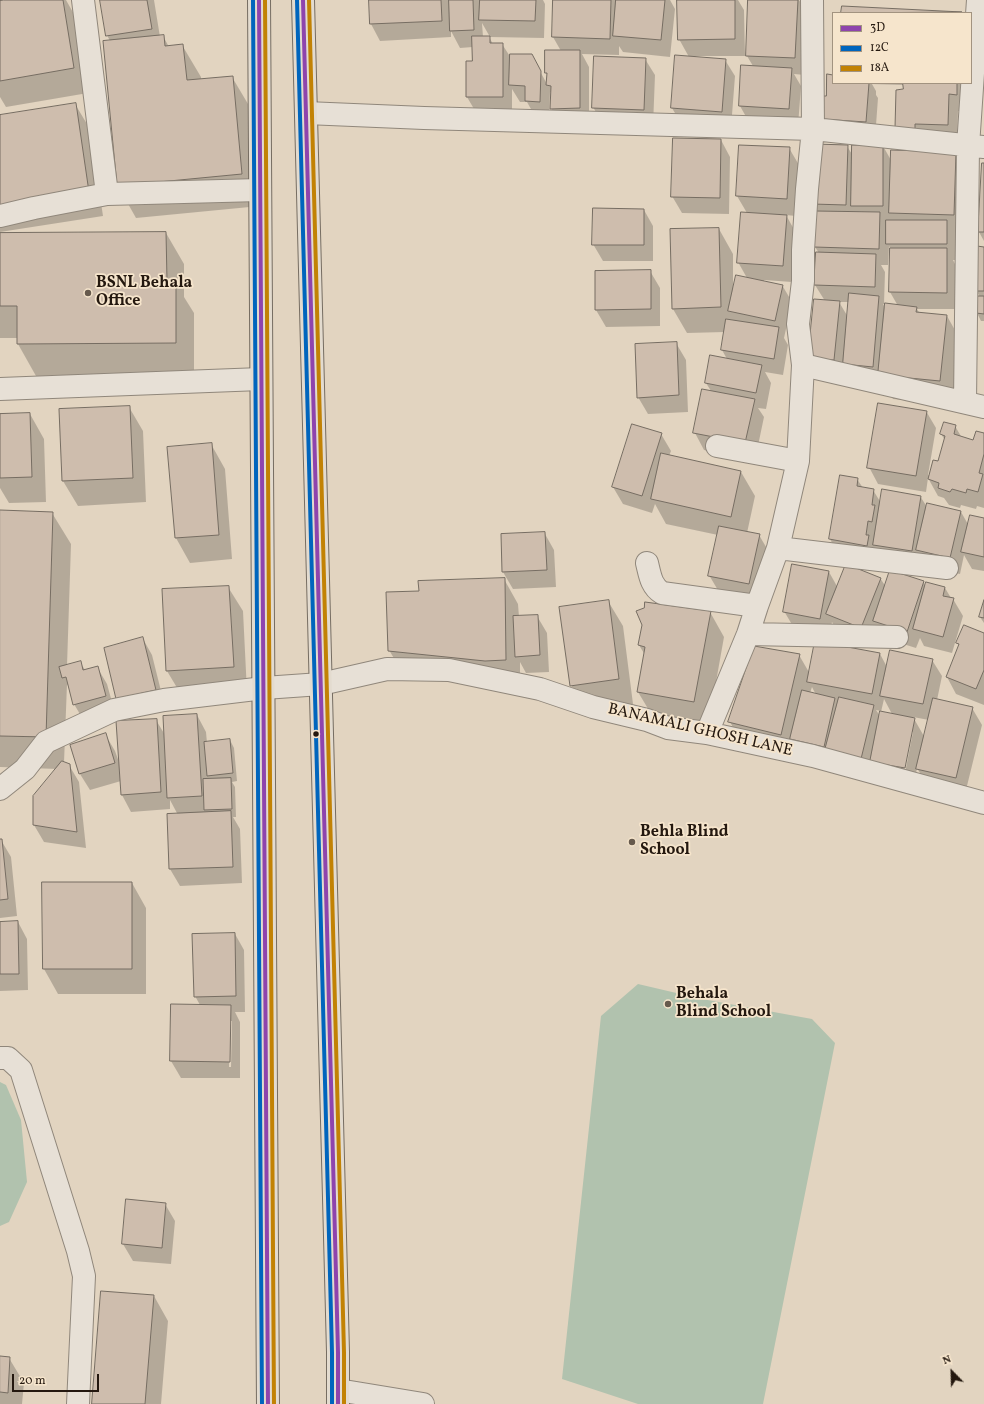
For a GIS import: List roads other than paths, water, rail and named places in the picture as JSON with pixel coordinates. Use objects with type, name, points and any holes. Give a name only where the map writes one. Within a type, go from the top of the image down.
[{"type":"highway","points":[[259,0],[268,1404]]},
{"type":"highway","points":[[303,0],[338,1397]]},
{"type":"street","points":[[83,0],[107,194]]},
{"type":"street","points":[[707,733],[748,634],[778,548],[798,461],[803,365],[798,324],[803,281],[803,250],[807,189],[813,129],[812,0]]},
{"type":"street","points":[[803,365],[975,405],[978,0]]},
{"type":"street","points":[[306,113],[424,118],[813,129],[976,147]]},
{"type":"street","points":[[0,216],[107,194],[260,190]]},
{"type":"street","points":[[0,389],[261,379]]},
{"type":"street","points":[[717,446],[798,461]]},
{"type":"street","points":[[778,548],[947,568]]},
{"type":"street","points":[[647,563],[650,579],[656,589],[662,593],[757,606]]},
{"type":"street","points":[[748,634],[897,637]]},
{"type":"street","name":"BANAMALI GHOSH LANE","points":[[0,789],[25,770],[46,742],[114,710],[164,700],[264,688],[321,684],[387,669],[449,670],[540,688],[593,708],[647,720],[668,728],[707,733],[813,756],[984,803]]},
{"type":"street","points":[[0,1058],[8,1058],[21,1070],[76,1244],[84,1276],[78,1404]]},
{"type":"street","points":[[338,1397],[423,1404]]},
{"type":"place","name":"BSNL Behala Office","points":[[88,293]]},
{"type":"place","name":"Behla Blind School","points":[[632,842]]},
{"type":"place","name":"Behala Blind School","points":[[668,1004]]}]
